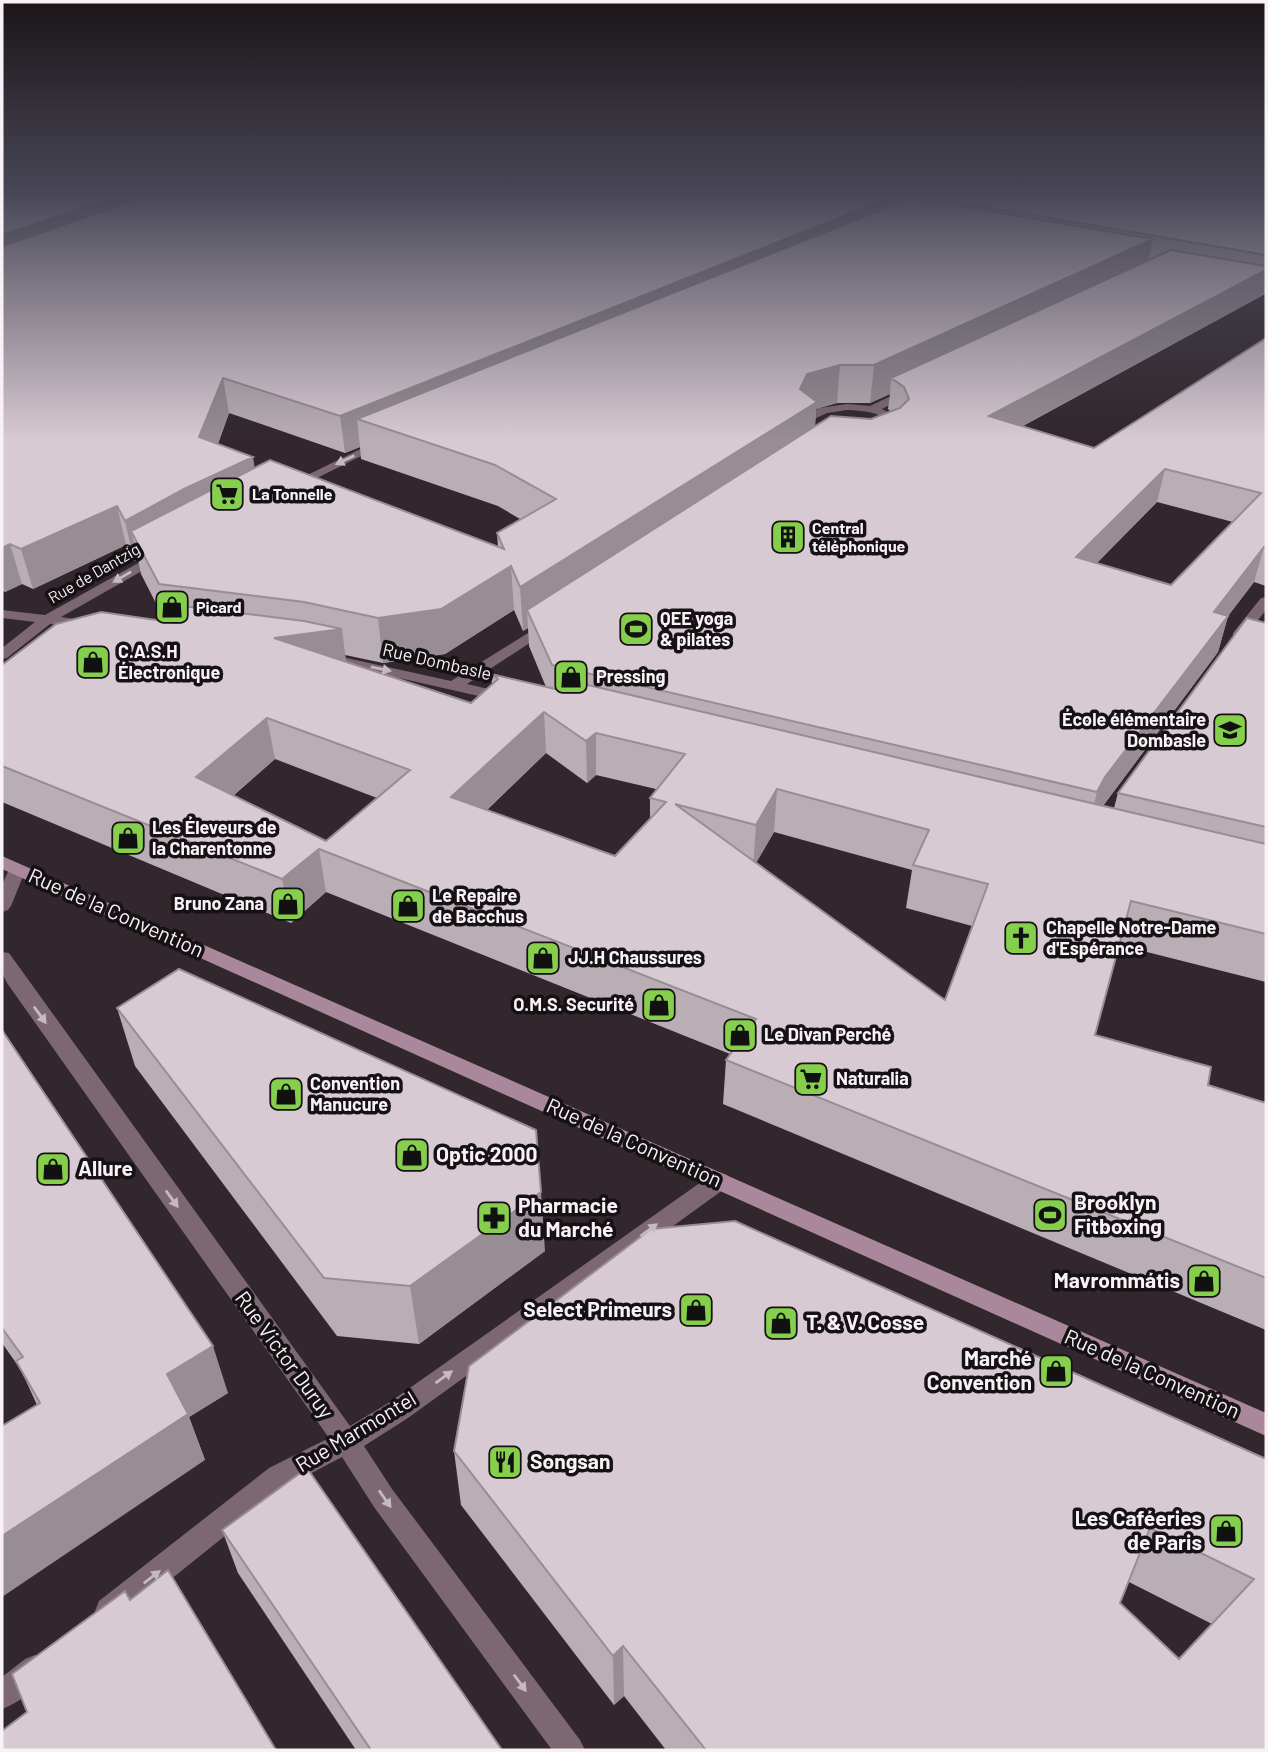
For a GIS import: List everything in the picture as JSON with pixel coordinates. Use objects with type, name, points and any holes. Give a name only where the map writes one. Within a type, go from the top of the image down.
[{"type":"main road","name":"Rue de la Convention","points":[[9,865],[1266,1425]]},
{"type":"street","points":[[871,410],[918,387]]},
{"type":"street","points":[[835,408],[871,410],[892,419],[897,425],[893,437],[871,444],[827,441],[817,437],[806,427],[809,417],[835,408]]},
{"type":"street","points":[[284,490],[401,434]]},
{"type":"street","points":[[810,452],[827,441]]},
{"type":"street","name":"Rue de Dantzig","points":[[2,656],[47,620],[174,547]]},
{"type":"street","points":[[1230,648],[1266,601]]},
{"type":"street","points":[[2,614],[102,627]]},
{"type":"street","points":[[455,685],[560,617]]},
{"type":"street","name":"Rue Dombasle","points":[[311,654],[520,701]]},
{"type":"street","points":[[2,906],[9,865]]},
{"type":"street","name":"Rue Victor Duruy","points":[[2,958],[22,990],[347,1442],[383,1498],[570,1750]]},
{"type":"street","name":"Rue Marmontel","points":[[87,1628],[278,1478],[347,1442],[399,1410],[719,1181]]},
{"type":"street","points":[[2,1695],[55,1653]]},
{"type":"building","points":[[2,276],[693,276],[340,416],[223,378],[199,437],[253,457],[184,489],[125,521],[117,506],[21,549],[10,544],[2,548]]},
{"type":"building","points":[[716,276],[1072,276],[874,365],[840,365],[807,374],[800,389],[817,402],[520,587],[511,566],[441,609],[378,618],[304,602],[159,584],[131,531],[270,460],[504,549],[497,533],[556,499],[495,465],[357,419]]},
{"type":"building","points":[[1115,276],[1255,276],[989,416],[1094,448],[1266,338],[1266,548],[1264,547],[1214,612],[1228,616],[1105,777],[1097,792],[552,665],[527,610],[831,416],[871,419],[900,408],[909,399],[904,387],[891,378]],"holes":[[[1165,469],[1261,493],[1171,585],[1076,557]]]},
{"type":"building","points":[[167,604],[304,621],[342,629],[274,638],[471,703],[498,679],[491,674],[564,691],[558,678],[1266,844],[1266,934],[1131,901],[1095,1035],[1211,1067],[1208,1085],[1266,1103],[1266,1278],[726,1060],[756,1019],[319,849],[282,879],[2,766],[2,665],[56,624],[101,612],[177,623]],"holes":[[[544,712],[586,741],[596,733],[685,754],[650,798],[666,802],[615,856],[451,797]],[[267,718],[410,770],[326,841],[196,777]],[[777,789],[929,830],[913,865],[988,884],[945,1000],[675,804],[756,825]]]},
{"type":"building","name":"École élémentaire Dombasle","points":[[1247,618],[1266,623],[1266,827],[1118,793]]},
{"type":"building","points":[[179,969],[536,1130],[541,1192],[410,1286],[324,1278],[117,1008]]},
{"type":"building","points":[[2,1030],[213,1346],[167,1374],[188,1414],[2,1536],[2,1426],[40,1403],[16,1361],[23,1357],[2,1328]]},
{"type":"building","points":[[735,1221],[1266,1459],[1266,1750],[706,1750],[623,1646],[613,1656],[454,1451],[469,1366],[651,1229]],"holes":[[[1150,1528],[1254,1579],[1179,1659],[1120,1603]]]},
{"type":"building","points":[[307,1468],[502,1750],[371,1750],[222,1530]]},
{"type":"building","points":[[168,1570],[276,1750],[2,1750],[2,1731],[27,1712],[12,1674],[125,1591],[130,1600]]},
{"type":"place","name":"La Tonnelle","points":[[227,494]]},
{"type":"place","name":"Central téléphonique","points":[[788,537]]},
{"type":"place","name":"Picard","points":[[172,607]]},
{"type":"place","name":"QEE yoga & pilates","points":[[636,629]]},
{"type":"place","name":"C.A.S.H Électronique","points":[[93,662]]},
{"type":"place","name":"Pressing","points":[[571,677]]},
{"type":"place","name":"École élémentaire Dombasle","points":[[1230,730]]},
{"type":"place","name":"Les Éleveurs de la Charentonne","points":[[128,838]]},
{"type":"place","name":"Bruno Zana","points":[[288,904]]},
{"type":"place","name":"Le Repaire de Bacchus","points":[[408,906]]},
{"type":"place","name":"Chapelle Notre-Dame d'Espérance","points":[[1021,938]]},
{"type":"place","name":"JJ.H Chaussures","points":[[543,958]]},
{"type":"place","name":"O.M.S. Securité","points":[[659,1005]]},
{"type":"place","name":"Le Divan Perché","points":[[740,1035]]},
{"type":"place","name":"Naturalia","points":[[811,1079]]},
{"type":"place","name":"Convention Manucure","points":[[286,1094]]},
{"type":"place","name":"Optic 2000","points":[[412,1155]]},
{"type":"place","name":"Allure","points":[[53,1169]]},
{"type":"place","name":"Brooklyn Fitboxing","points":[[1050,1215]]},
{"type":"place","name":"Pharmacie du Marché","points":[[494,1218]]},
{"type":"place","name":"Mavrommátis","points":[[1204,1281]]},
{"type":"place","name":"Select Primeurs","points":[[696,1310]]},
{"type":"place","name":"T. & V. Cosse","points":[[781,1323]]},
{"type":"place","name":"Marché Convention","points":[[1056,1371]]},
{"type":"place","name":"Songsan","points":[[505,1462]]},
{"type":"place","name":"Les Caféeries de Paris","points":[[1226,1531]]}]
